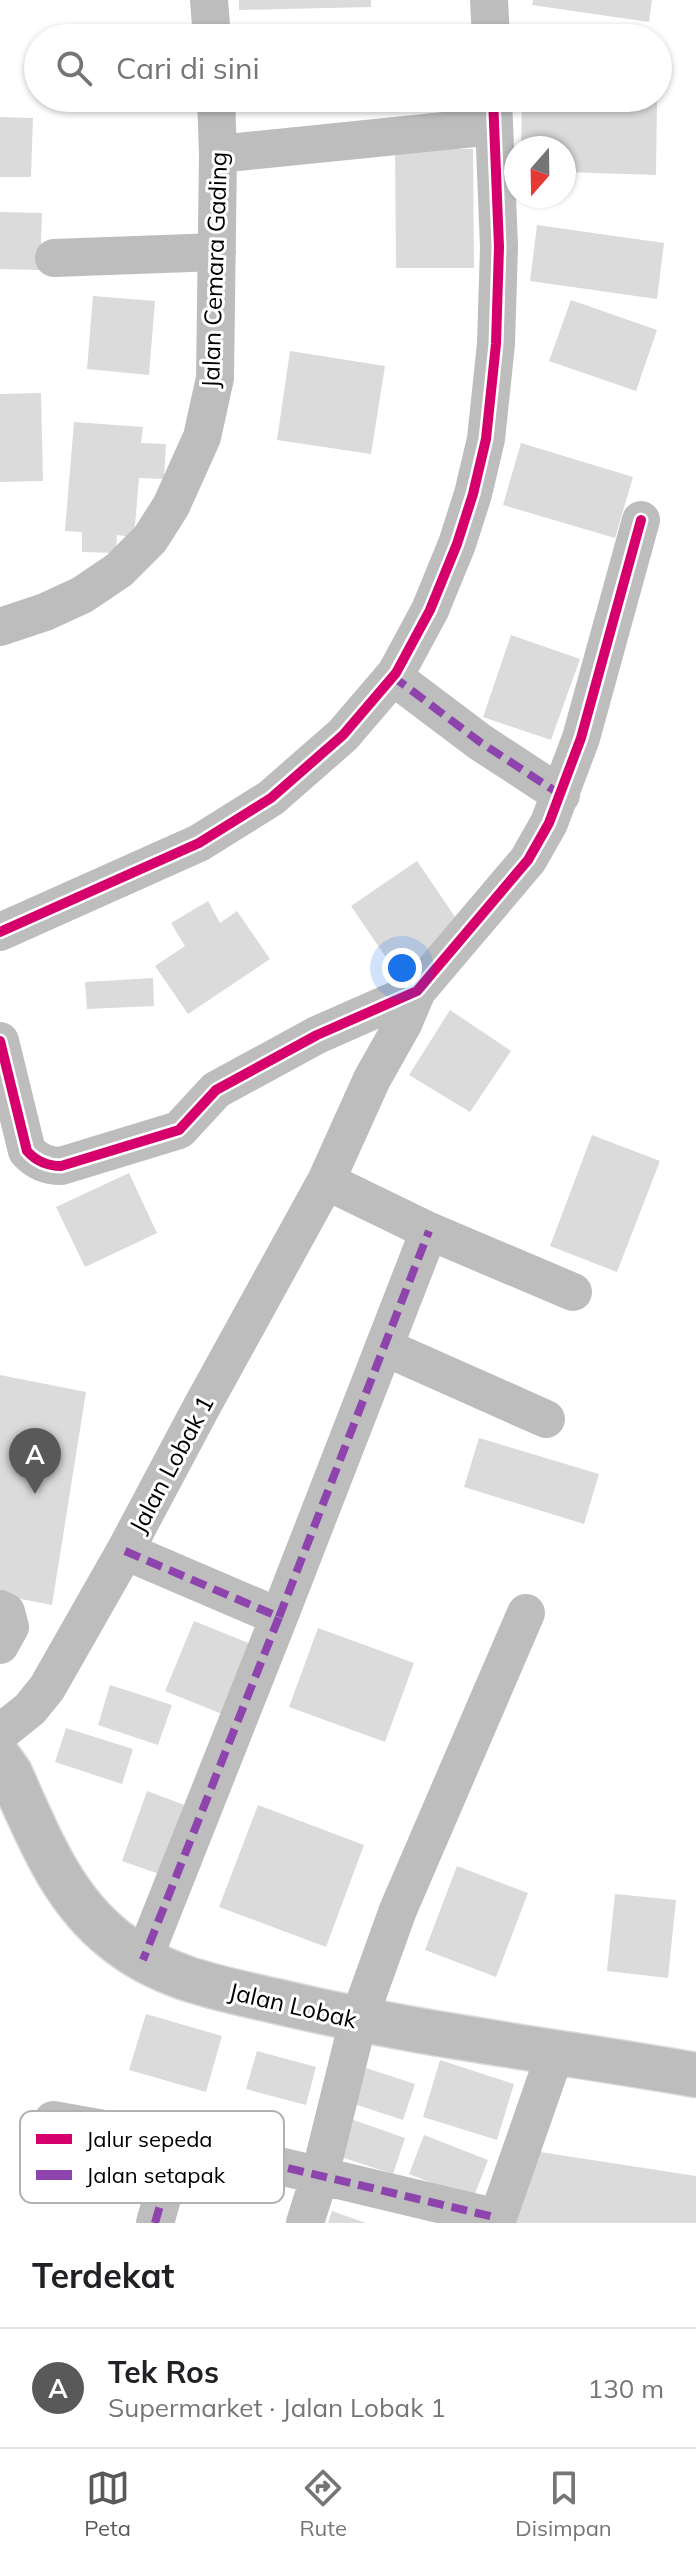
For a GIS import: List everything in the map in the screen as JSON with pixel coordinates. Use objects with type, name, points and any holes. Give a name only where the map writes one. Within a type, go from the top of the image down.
[{"type":"main road","name":"Jalan Lobak","points":[[0,1759],[10,1773],[67,1890],[104,1931],[143,1960],[188,1981],[358,2021],[696,2075]]},
{"type":"street","points":[[209,0],[211,24]]},
{"type":"street","points":[[489,0],[490,24]]},
{"type":"street","name":"Jalan Cemara Gading","points":[[0,627],[82,595],[119,570],[150,539],[171,506],[202,437],[215,378],[216,112]]},
{"type":"street","points":[[0,932],[199,843],[271,798],[343,735],[396,673],[430,610],[473,494],[486,439],[496,344],[498,275],[493,112],[218,154]]},
{"type":"street","points":[[54,258],[217,252]]},
{"type":"street","points":[[0,1041],[27,1151],[45,1164],[61,1166],[179,1130],[216,1090],[317,1035],[417,991],[528,860],[561,795],[581,738],[641,520]]},
{"type":"street","points":[[396,673],[399,681],[480,742],[561,795]]},
{"type":"street","name":"Jalan Lobak 1","points":[[0,1733],[30,1709],[47,1688],[125,1551],[326,1181],[372,1079],[403,1024],[417,991]]},
{"type":"street","points":[[326,1181],[429,1231],[573,1292]]},
{"type":"street","points":[[143,1960],[429,1231]]},
{"type":"street","points":[[384,1347],[546,1419]]},
{"type":"street","points":[[125,1551],[279,1617]]},
{"type":"street","points":[[0,1609],[6,1612],[10,1627],[0,1645]]},
{"type":"street","points":[[305,2223],[358,2021],[398,1910],[526,1613]]},
{"type":"street","points":[[284,2167],[497,2221],[556,2051]]},
{"type":"street","points":[[155,2223],[161,2203]]},
{"type":"building","points":[[239,0],[371,0],[371,7],[239,10]]},
{"type":"building","points":[[533,0],[652,0],[649,22],[532,5]]},
{"type":"building","points":[[522,112],[657,112],[656,175],[576,172],[576,136],[521,136]]},
{"type":"building","points":[[0,117],[33,118],[31,177],[0,177]]},
{"type":"building","points":[[395,149],[473,149],[474,268],[396,268]]},
{"type":"building","points":[[0,212],[42,213],[40,270],[0,269]]},
{"type":"building","points":[[537,225],[664,243],[657,299],[530,281]]},
{"type":"building","points":[[93,296],[155,301],[149,375],[87,369]]},
{"type":"building","points":[[571,300],[657,330],[636,391],[549,361]]},
{"type":"building","points":[[290,351],[385,366],[371,454],[277,440]]},
{"type":"building","points":[[41,393],[43,481],[0,482],[0,394]]},
{"type":"building","points":[[74,422],[143,427],[141,443],[166,444],[164,479],[139,478],[134,537],[117,535],[116,553],[82,552],[82,532],[65,531]]},
{"type":"building","points":[[521,443],[633,477],[615,538],[503,505]]},
{"type":"building","points":[[511,635],[580,659],[551,740],[483,717]]},
{"type":"building","points":[[417,861],[464,930],[398,975],[351,906]]},
{"type":"building","points":[[208,901],[220,923],[237,911],[270,959],[188,1014],[155,966],[185,946],[171,923]]},
{"type":"building","points":[[153,978],[154,1006],[87,1009],[85,982]]},
{"type":"building","points":[[450,1010],[511,1051],[470,1112],[409,1075]]},
{"type":"building","points":[[592,1135],[660,1161],[617,1272],[550,1246]]},
{"type":"building","points":[[129,1173],[157,1233],[85,1267],[56,1207]]},
{"type":"building","points":[[0,1375],[86,1392],[52,1605],[0,1595]]},
{"type":"building","points":[[479,1438],[599,1474],[584,1524],[464,1487]]},
{"type":"building","points":[[194,1621],[251,1644],[222,1714],[165,1691]]},
{"type":"building","points":[[318,1628],[414,1663],[385,1742],[289,1707]]},
{"type":"building","points":[[110,1685],[172,1705],[158,1745],[98,1725]]},
{"type":"building","points":[[66,1728],[133,1749],[122,1784],[55,1762]]},
{"type":"building","points":[[147,1791],[190,1807],[165,1876],[122,1861]]},
{"type":"building","points":[[258,1805],[364,1845],[326,1947],[219,1907]]},
{"type":"building","points":[[457,1866],[528,1893],[496,1977],[425,1950]]},
{"type":"building","points":[[615,1894],[676,1900],[668,1978],[607,1971]]},
{"type":"building","points":[[146,2014],[222,2036],[206,2092],[129,2070]]},
{"type":"building","points":[[257,2051],[316,2067],[306,2105],[246,2089]]},
{"type":"building","points":[[440,2060],[514,2084],[497,2140],[423,2117]]},
{"type":"building","points":[[366,2068],[415,2084],[403,2120],[354,2104]]},
{"type":"building","points":[[348,2118],[405,2138],[393,2174],[335,2155]]},
{"type":"building","points":[[424,2135],[488,2160],[473,2199],[409,2174]]},
{"type":"building","points":[[527,2150],[696,2176],[696,2223],[516,2223]]},
{"type":"building","points":[[332,2211],[366,2223],[328,2223]]},
{"type":"marked path","points":[[396,673],[399,681],[480,742],[561,795]]},
{"type":"marked path","points":[[279,1617],[429,1231]]},
{"type":"marked path","points":[[125,1551],[279,1617],[143,1960]]},
{"type":"marked path","points":[[284,2167],[498,2218]]},
{"type":"marked path","points":[[155,2223],[161,2203]]},
{"type":"cycle path","points":[[0,932],[199,843],[271,798],[343,735],[396,673],[430,610],[457,544],[486,439],[496,344],[499,247],[494,112]]},
{"type":"cycle path","points":[[0,1041],[27,1151],[42,1162],[61,1166],[179,1130],[216,1090],[317,1035],[417,991],[528,860],[549,823],[581,738],[641,520]]},
{"type":"place","name":"Tek Ros","points":[[35,1494]]}]
